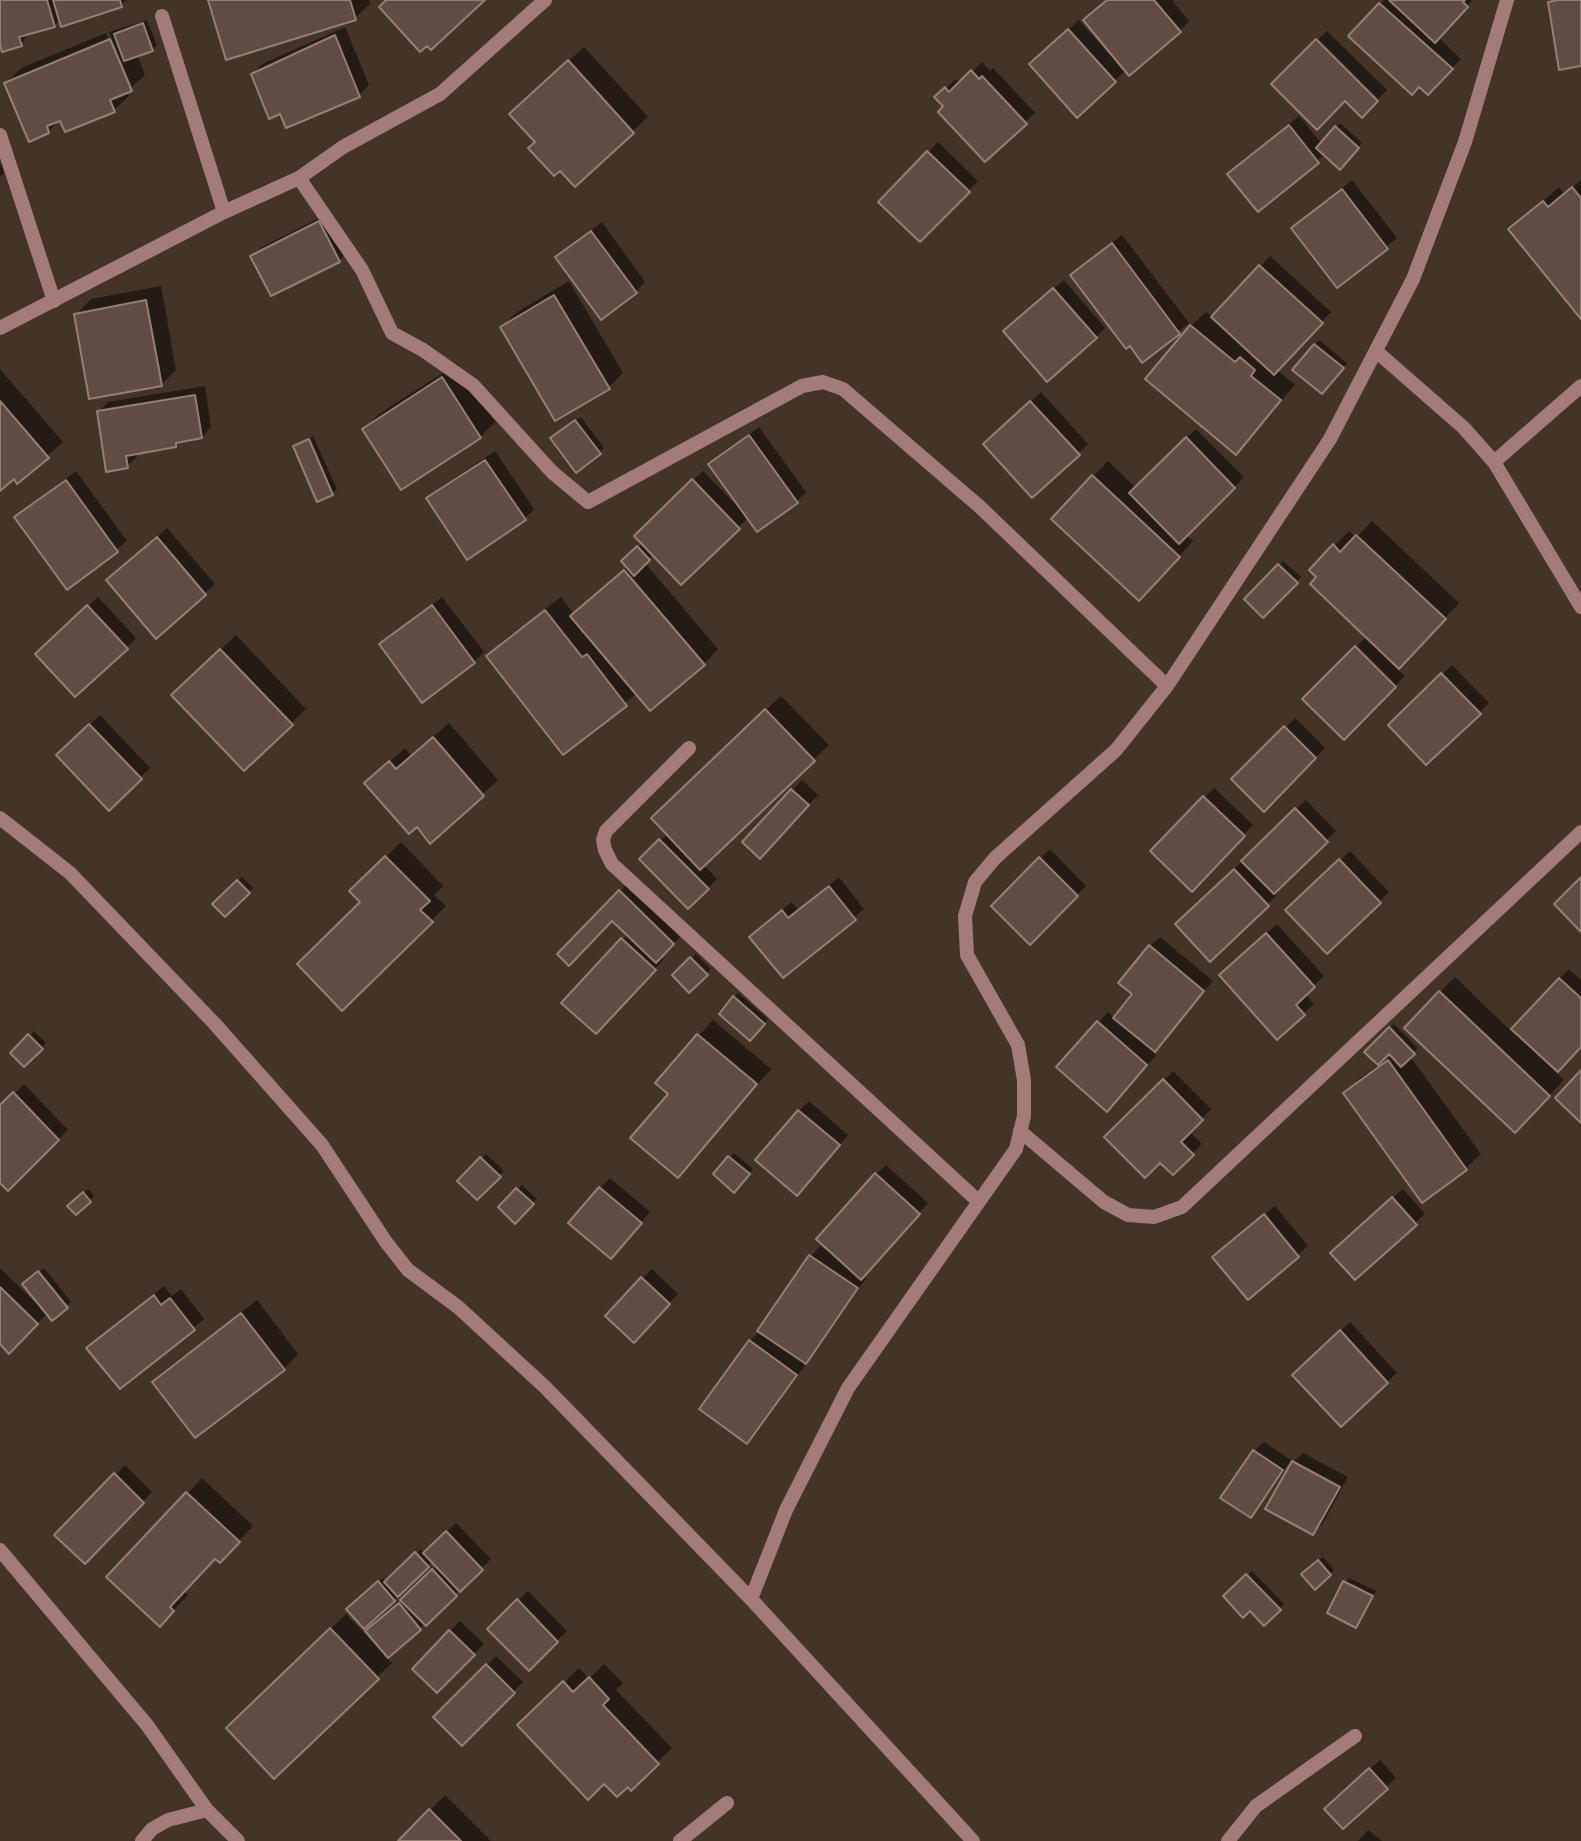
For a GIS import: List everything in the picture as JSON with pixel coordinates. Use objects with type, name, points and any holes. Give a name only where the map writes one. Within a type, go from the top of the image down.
[{"type":"street","points":[[0,328],[224,212],[299,178],[343,147],[440,94],[545,0]]},
{"type":"street","points":[[751,1600],[786,1510],[848,1388],[1016,1149],[1024,1116],[1024,1080],[1018,1045],[967,955],[965,916],[975,882],[995,858],[1116,750],[1167,686],[1330,439],[1412,279],[1465,142],[1507,0]]},
{"type":"street","points":[[162,16],[224,212]]},
{"type":"street","points":[[0,135],[54,301]]},
{"type":"street","points":[[299,178],[362,270],[391,333],[423,350],[473,385],[552,472],[588,502],[802,386],[823,382],[843,389],[980,507],[1167,686]]},
{"type":"street","points":[[1376,351],[1464,428],[1494,463],[1581,607]]},
{"type":"street","points":[[1494,463],[1581,386]]},
{"type":"street","points":[[690,748],[606,831],[603,840],[612,864],[978,1201]]},
{"type":"street","points":[[0,818],[70,873],[214,1023],[321,1145],[386,1242],[408,1269],[458,1307],[545,1387],[751,1600],[973,1841]]},
{"type":"street","points":[[1020,1130],[1104,1202],[1129,1215],[1154,1217],[1182,1207],[1581,832]]},
{"type":"street","points":[[0,1550],[147,1725],[207,1810],[238,1841]]},
{"type":"street","points":[[1228,1841],[1256,1806],[1355,1736]]},
{"type":"street","points":[[680,1841],[727,1803]]},
{"type":"street","points":[[142,1841],[152,1829],[168,1820],[207,1810]]},
{"type":"building","points":[[0,0],[47,0],[55,27],[19,37],[22,46],[2,52]]},
{"type":"building","points":[[53,0],[120,0],[122,7],[61,27]]},
{"type":"building","points":[[208,0],[350,0],[356,20],[226,60]]},
{"type":"building","points":[[386,0],[485,0],[431,50],[427,46],[420,52],[379,7]]},
{"type":"building","points":[[1107,0],[1154,0],[1181,32],[1129,76],[1083,20]]},
{"type":"building","points":[[1389,0],[1465,0],[1463,2],[1468,7],[1435,43]]},
{"type":"building","points":[[1581,0],[1581,66],[1559,70],[1548,2]]},
{"type":"building","points":[[1379,3],[1453,69],[1428,95],[1419,87],[1412,95],[1348,36]]},
{"type":"building","points":[[143,23],[153,51],[124,61],[114,34]]},
{"type":"building","points":[[1068,29],[1116,82],[1077,118],[1029,64]]},
{"type":"building","points":[[335,35],[360,97],[286,128],[280,114],[269,119],[251,74]]},
{"type":"building","points":[[110,39],[132,91],[110,100],[115,112],[65,132],[60,121],[47,126],[49,133],[29,142],[4,83]]},
{"type":"building","points":[[1316,39],[1378,101],[1362,118],[1345,101],[1317,130],[1271,84]]},
{"type":"building","points":[[568,60],[634,133],[575,187],[560,171],[554,176],[528,148],[535,142],[509,114]]},
{"type":"building","points":[[971,70],[979,79],[982,76],[1027,124],[985,162],[938,112],[943,106],[934,97],[945,87],[949,92]]},
{"type":"building","points":[[1289,125],[1319,163],[1258,212],[1227,174]]},
{"type":"building","points":[[1335,126],[1359,148],[1340,170],[1316,148]]},
{"type":"building","points":[[927,151],[970,192],[920,242],[878,202]]},
{"type":"building","points":[[1572,187],[1581,198],[1581,319],[1508,229],[1543,201],[1548,207]]},
{"type":"building","points":[[1342,189],[1388,249],[1337,288],[1291,228]]},
{"type":"building","points":[[319,221],[340,262],[271,296],[250,256]]},
{"type":"building","points":[[591,231],[637,293],[601,320],[555,257]]},
{"type":"building","points":[[1112,243],[1180,334],[1142,363],[1130,346],[1126,349],[1070,275]]},
{"type":"building","points":[[1259,265],[1323,323],[1274,375],[1211,317]]},
{"type":"building","points":[[1053,288],[1097,338],[1047,382],[1003,331]]},
{"type":"building","points":[[554,295],[610,389],[555,421],[500,327]]},
{"type":"building","points":[[146,300],[162,386],[89,399],[74,314]]},
{"type":"building","points":[[1190,325],[1235,362],[1240,357],[1255,370],[1251,376],[1281,400],[1236,455],[1145,379]]},
{"type":"building","points":[[1314,344],[1344,368],[1322,394],[1292,370]]},
{"type":"building","points":[[442,377],[481,438],[401,490],[362,429]]},
{"type":"building","points":[[195,395],[202,438],[176,443],[176,447],[126,456],[128,468],[106,472],[97,411]]},
{"type":"building","points":[[0,401],[49,458],[17,484],[14,479],[0,491]]},
{"type":"building","points":[[1030,401],[1080,455],[1032,498],[983,444]]},
{"type":"building","points":[[575,420],[601,454],[576,473],[550,438]]},
{"type":"building","points":[[749,435],[798,503],[757,532],[708,464]]},
{"type":"building","points":[[1186,437],[1235,488],[1179,544],[1129,493]]},
{"type":"building","points":[[309,439],[333,495],[317,502],[293,446]]},
{"type":"building","points":[[485,460],[526,520],[467,560],[426,498]]},
{"type":"building","points":[[1092,475],[1180,557],[1139,601],[1051,519]]},
{"type":"building","points":[[692,479],[740,529],[681,585],[634,536]]},
{"type":"building","points":[[66,480],[118,552],[67,590],[14,517]]},
{"type":"building","points":[[1356,535],[1446,619],[1399,669],[1310,584],[1316,577],[1309,570],[1333,544],[1340,552]]},
{"type":"building","points":[[157,537],[206,595],[156,639],[106,580]]},
{"type":"building","points":[[637,546],[650,560],[634,576],[621,561]]},
{"type":"building","points":[[1278,564],[1298,583],[1263,618],[1244,599]]},
{"type":"building","points":[[624,570],[705,665],[650,711],[570,616]]},
{"type":"building","points":[[87,605],[128,649],[75,697],[35,654]]},
{"type":"building","points":[[432,605],[475,663],[422,703],[379,644]]},
{"type":"building","points":[[545,610],[582,657],[587,654],[627,706],[563,755],[486,656]]},
{"type":"building","points":[[1355,646],[1396,687],[1344,740],[1302,699]]},
{"type":"building","points":[[220,649],[293,725],[244,771],[171,695]]},
{"type":"building","points":[[1441,673],[1481,714],[1426,765],[1388,725]]},
{"type":"building","points":[[765,709],[815,761],[700,870],[651,818]]},
{"type":"building","points":[[89,724],[142,779],[109,811],[56,755]]},
{"type":"building","points":[[1284,726],[1316,758],[1264,812],[1231,779]]},
{"type":"building","points":[[433,737],[484,796],[430,844],[417,827],[409,834],[364,783],[389,761],[396,769]]},
{"type":"building","points":[[791,789],[809,805],[760,859],[742,842]]},
{"type":"building","points":[[1203,796],[1245,836],[1192,892],[1150,851]]},
{"type":"building","points":[[1295,808],[1328,842],[1274,894],[1241,861]]},
{"type":"building","points":[[659,839],[709,889],[688,909],[639,859]]},
{"type":"building","points":[[385,856],[430,901],[420,910],[433,922],[342,1011],[297,964],[360,902],[349,891]]},
{"type":"building","points":[[1039,857],[1078,896],[1030,945],[991,906]]},
{"type":"building","points":[[1339,859],[1381,903],[1327,954],[1285,910]]},
{"type":"building","points":[[1234,869],[1269,906],[1210,962],[1175,924]]},
{"type":"building","points":[[1581,877],[1581,932],[1554,904]]},
{"type":"building","points":[[237,880],[250,893],[225,917],[212,904]]},
{"type":"building","points":[[829,886],[856,920],[783,978],[749,937],[782,910],[788,918]]},
{"type":"building","points":[[619,890],[674,944],[656,963],[612,921],[569,966],[557,954]]},
{"type":"building","points":[[1266,933],[1315,987],[1296,1005],[1305,1015],[1277,1040],[1219,975]]},
{"type":"building","points":[[621,938],[656,970],[596,1034],[561,1003]]},
{"type":"building","points":[[1149,945],[1204,991],[1155,1052],[1113,1018],[1132,994],[1118,983]]},
{"type":"building","points":[[690,957],[708,975],[689,993],[672,975]]},
{"type":"building","points":[[1559,978],[1581,998],[1581,1047],[1558,1072],[1511,1029]]},
{"type":"building","points":[[1439,991],[1550,1096],[1515,1133],[1404,1028]]},
{"type":"building","points":[[733,996],[765,1024],[750,1041],[719,1014]]},
{"type":"building","points":[[1097,1021],[1147,1065],[1107,1112],[1056,1067]]},
{"type":"building","points":[[1389,1027],[1415,1054],[1401,1067],[1389,1054],[1378,1065],[1364,1052]]},
{"type":"building","points":[[28,1034],[43,1049],[24,1067],[10,1053]]},
{"type":"building","points":[[697,1034],[757,1084],[678,1178],[630,1138],[668,1094],[655,1083]]},
{"type":"building","points":[[1388,1060],[1467,1170],[1422,1203],[1343,1093]]},
{"type":"building","points":[[1581,1070],[1581,1123],[1555,1098]]},
{"type":"building","points":[[1163,1079],[1203,1120],[1181,1142],[1194,1155],[1173,1175],[1160,1163],[1145,1178],[1104,1137]]},
{"type":"building","points":[[13,1092],[59,1140],[8,1191],[0,1183],[0,1105]]},
{"type":"building","points":[[798,1110],[840,1145],[797,1196],[755,1160]]},
{"type":"building","points":[[728,1156],[750,1174],[734,1193],[713,1174]]},
{"type":"building","points":[[480,1157],[501,1177],[477,1200],[457,1181]]},
{"type":"building","points":[[875,1173],[920,1214],[861,1280],[816,1239]]},
{"type":"building","points":[[599,1187],[642,1223],[611,1259],[568,1223]]},
{"type":"building","points":[[516,1188],[534,1204],[515,1224],[498,1207]]},
{"type":"building","points":[[83,1192],[91,1202],[76,1215],[67,1206]]},
{"type":"building","points":[[1392,1197],[1417,1225],[1355,1280],[1330,1253]]},
{"type":"building","points":[[1264,1214],[1299,1257],[1248,1300],[1212,1257]]},
{"type":"building","points":[[809,1255],[858,1288],[806,1364],[757,1331]]},
{"type":"building","points":[[38,1271],[68,1308],[52,1321],[22,1284]]},
{"type":"building","points":[[641,1277],[670,1304],[634,1343],[605,1316]]},
{"type":"building","points":[[0,1287],[38,1324],[9,1354],[0,1344]]},
{"type":"building","points":[[154,1295],[161,1305],[170,1298],[195,1330],[120,1389],[86,1348]]},
{"type":"building","points":[[241,1313],[285,1370],[195,1438],[152,1382]]},
{"type":"building","points":[[1340,1330],[1388,1383],[1341,1427],[1292,1375]]},
{"type":"building","points":[[749,1340],[797,1375],[747,1444],[699,1409]]},
{"type":"building","points":[[1253,1450],[1283,1470],[1251,1518],[1220,1498]]},
{"type":"building","points":[[1292,1461],[1340,1487],[1313,1535],[1265,1509]]},
{"type":"building","points":[[114,1473],[144,1503],[85,1564],[54,1535]]},
{"type":"building","points":[[186,1492],[240,1542],[220,1563],[215,1559],[170,1607],[174,1611],[160,1627],[106,1577]]},
{"type":"building","points":[[446,1531],[483,1570],[460,1592],[423,1553]]},
{"type":"building","points":[[415,1552],[429,1567],[398,1597],[384,1582]]},
{"type":"building","points":[[1318,1560],[1331,1575],[1315,1590],[1301,1574]]},
{"type":"building","points":[[432,1569],[457,1596],[426,1626],[400,1600]]},
{"type":"building","points":[[1246,1574],[1281,1610],[1264,1626],[1250,1611],[1243,1618],[1223,1596]]},
{"type":"building","points":[[378,1581],[395,1601],[364,1629],[346,1609]]},
{"type":"building","points":[[1343,1581],[1373,1596],[1356,1628],[1327,1613]]},
{"type":"building","points":[[517,1599],[558,1642],[529,1671],[487,1629]]},
{"type":"building","points":[[399,1603],[421,1630],[388,1658],[365,1631]]},
{"type":"building","points":[[330,1628],[379,1679],[274,1779],[226,1728]]},
{"type":"building","points":[[449,1630],[475,1655],[437,1693],[412,1669]]},
{"type":"building","points":[[486,1664],[515,1693],[462,1746],[433,1717]]},
{"type":"building","points":[[589,1677],[609,1699],[603,1705],[659,1764],[631,1791],[628,1787],[617,1797],[604,1784],[588,1800],[517,1725],[563,1681],[573,1692]]},
{"type":"building","points":[[1369,1768],[1388,1789],[1343,1829],[1324,1809]]},
{"type":"building","points":[[429,1809],[461,1841],[398,1841]]}]
